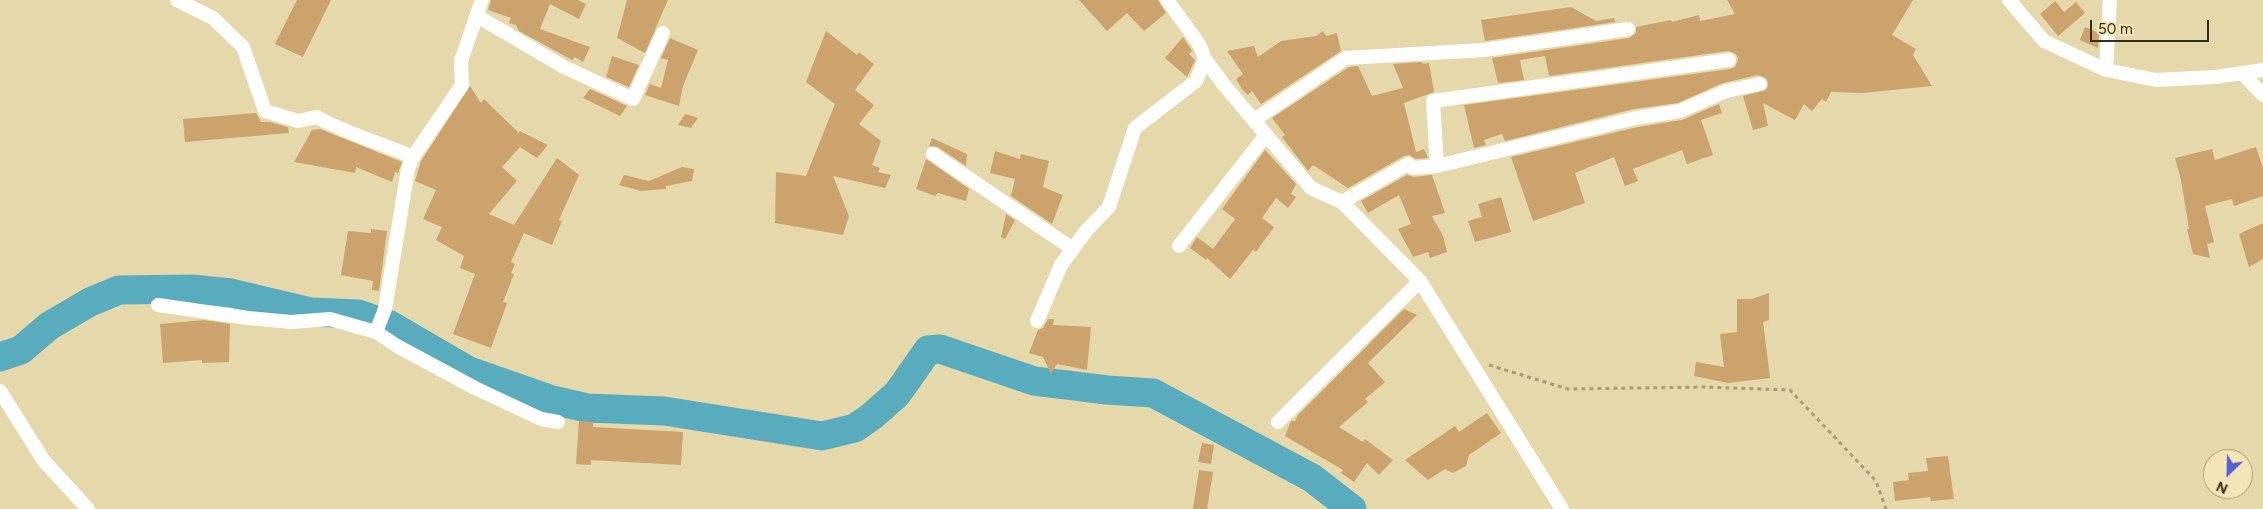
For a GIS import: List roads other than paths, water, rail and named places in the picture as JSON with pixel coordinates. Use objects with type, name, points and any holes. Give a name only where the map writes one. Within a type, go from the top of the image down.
[{"type":"street","points":[[177,0],[214,18],[243,47],[265,111],[298,121],[317,117],[337,128],[378,141],[413,157]]},
{"type":"street","points":[[376,332],[385,309],[408,169],[413,157],[462,85],[461,60],[482,0]]},
{"type":"street","points":[[1167,0],[1199,44],[1205,60],[1311,188],[1342,202],[1420,281],[1562,509]]},
{"type":"street","points":[[2009,0],[2044,41],[2106,70],[2156,80],[2216,77],[2263,70]]},
{"type":"street","points":[[2106,70],[2110,0]]},
{"type":"street","points":[[477,16],[564,67],[633,99],[663,33]]},
{"type":"street","points":[[1254,120],[1346,58],[1484,50],[1628,29]]},
{"type":"street","points":[[1037,322],[1061,264],[1109,207],[1135,128],[1196,82],[1205,60]]},
{"type":"street","points":[[1437,166],[1433,100],[1729,60]]},
{"type":"street","points":[[2242,73],[2263,95]]},
{"type":"street","points":[[1342,202],[1408,164],[1413,168],[1437,166],[1636,118],[1680,111],[1726,91],[1760,84]]},
{"type":"street","points":[[1179,246],[1266,135]]},
{"type":"street","points":[[933,154],[1073,249]]},
{"type":"street","points":[[1278,422],[1420,281]]},
{"type":"street","points":[[158,305],[291,322],[330,319],[376,332],[397,346],[475,388],[541,419],[558,422]]},
{"type":"street","points":[[0,391],[44,461],[88,509]]},
{"type":"waterway","points":[[0,357],[21,350],[49,326],[90,302],[119,290],[192,289],[231,293],[311,312],[358,314],[390,325],[469,371],[552,400],[587,408],[664,411],[822,436],[855,428],[872,416],[897,394],[928,350],[940,349],[1034,381],[1107,390],[1153,393],[1312,478],[1352,509]]}]
